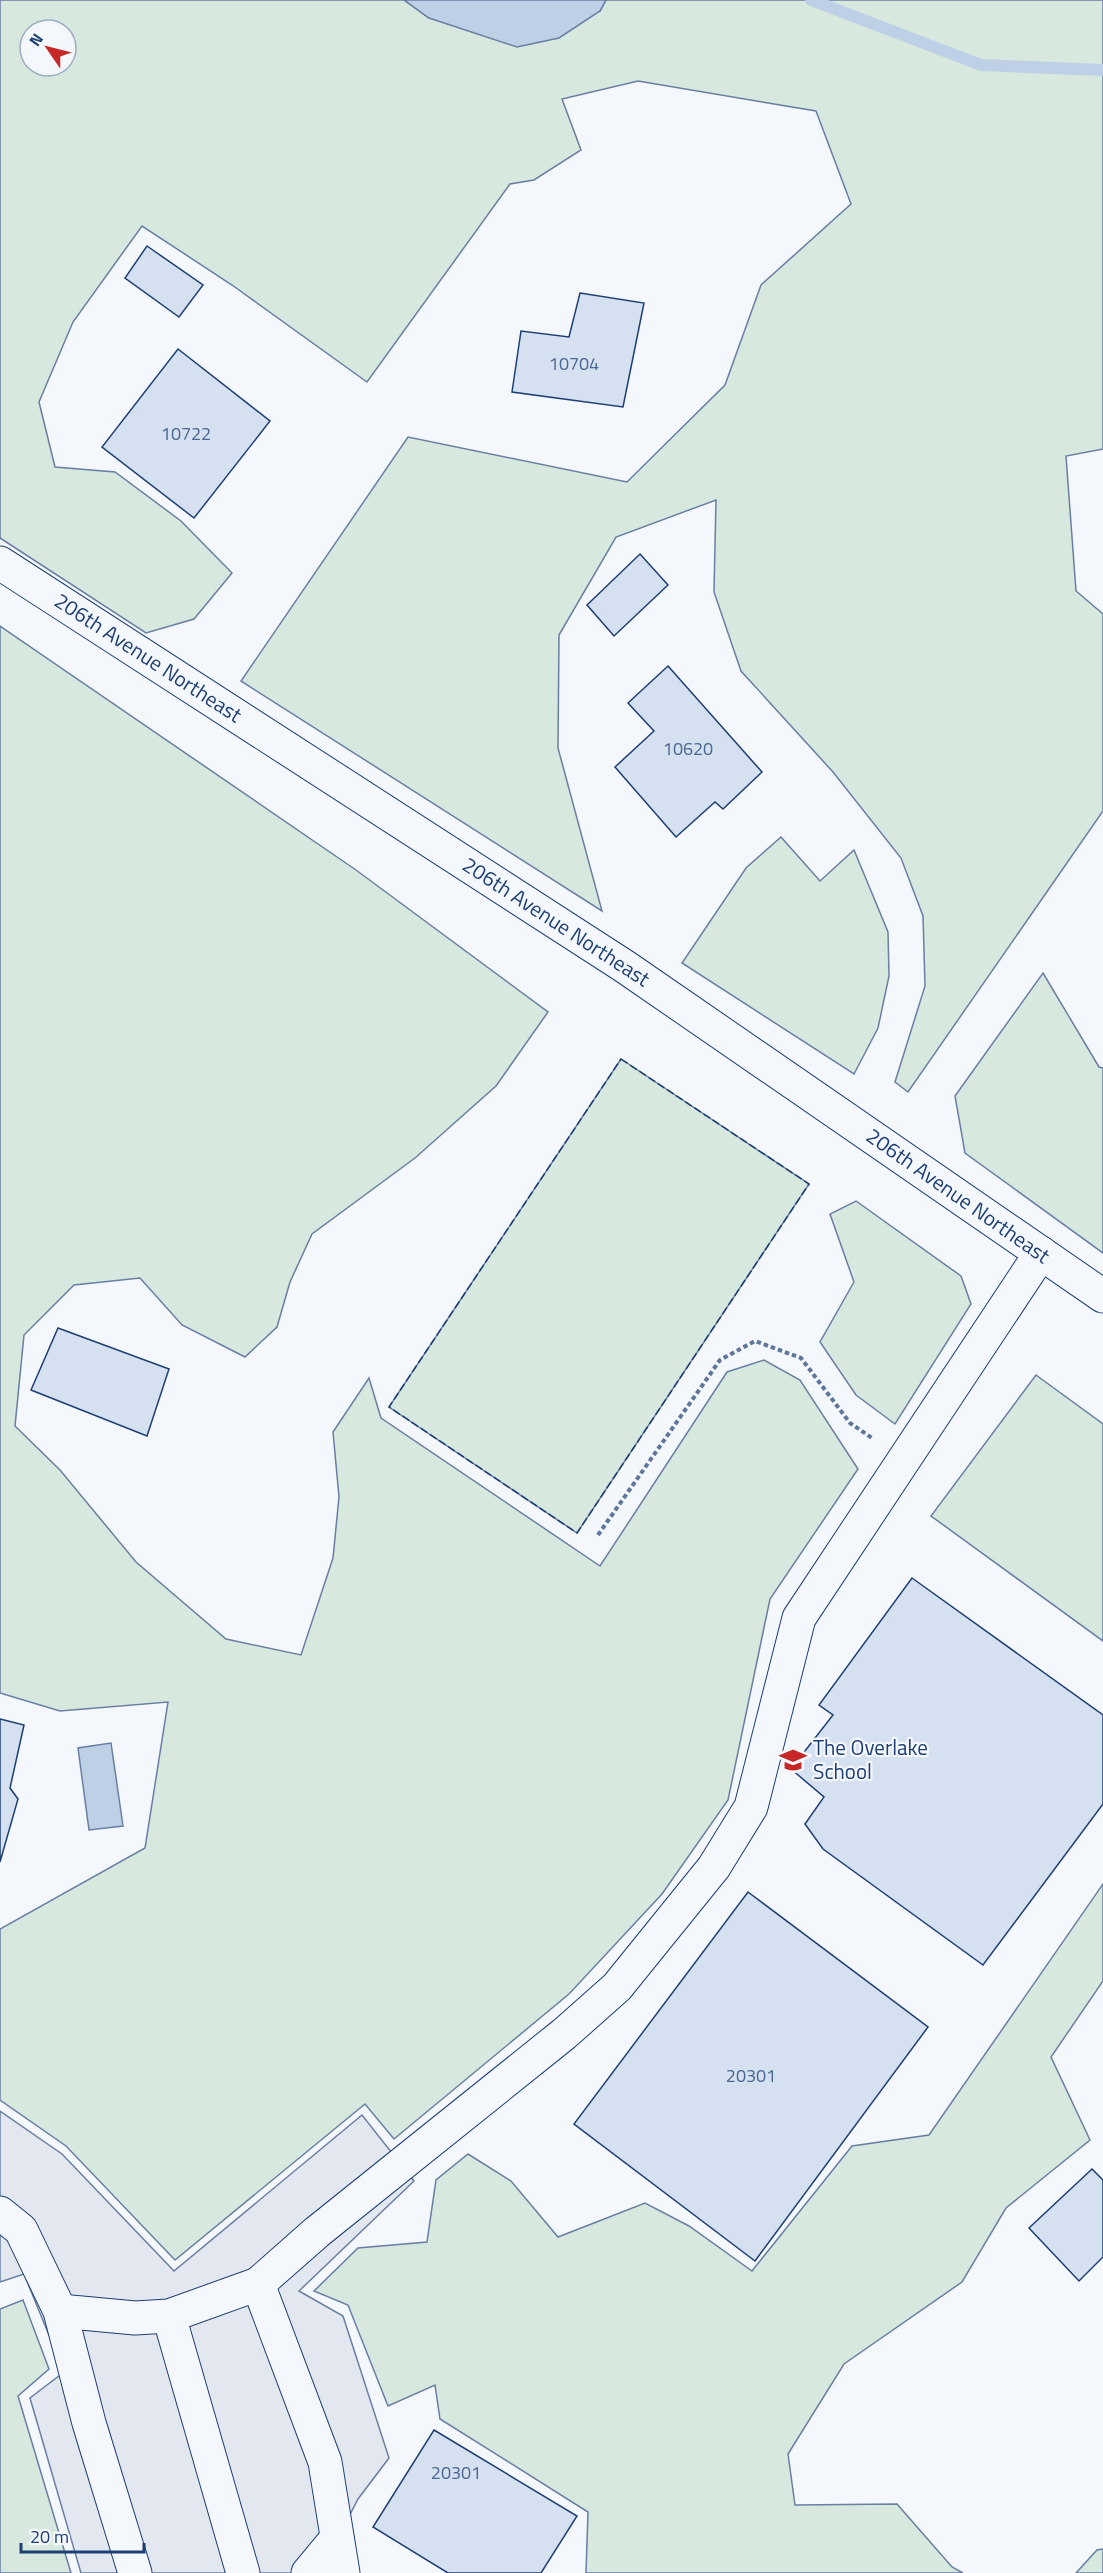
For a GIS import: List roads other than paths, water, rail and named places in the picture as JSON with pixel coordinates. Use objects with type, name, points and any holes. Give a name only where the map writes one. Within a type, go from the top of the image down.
[{"type":"street","name":"206th Avenue Northeast","points":[[0,563],[624,966],[1103,1296]]},
{"type":"street","points":[[60,2311],[135,2318],[169,2316],[258,2284],[317,2232],[564,2034],[617,1987],[714,1867],[751,1807],[799,1618],[902,1459],[1041,1253]]},
{"type":"street","points":[[0,2213],[21,2230],[60,2311],[89,2423],[135,2573]]},
{"type":"street","points":[[258,2284],[325,2462],[343,2573]]},
{"type":"street","points":[[169,2316],[243,2573]]},
{"type":"street","points":[[308,2573],[337,2538]]},
{"type":"water","points":[[404,0],[606,0],[600,11],[559,38],[517,47],[429,18]]},
{"type":"water","points":[[111,1743],[123,1826],[89,1830],[78,1748]]},
{"type":"waterway","points":[[811,0],[981,65],[1103,70]]},
{"type":"place","name":"The Overlake School","points":[[793,1760]]}]
